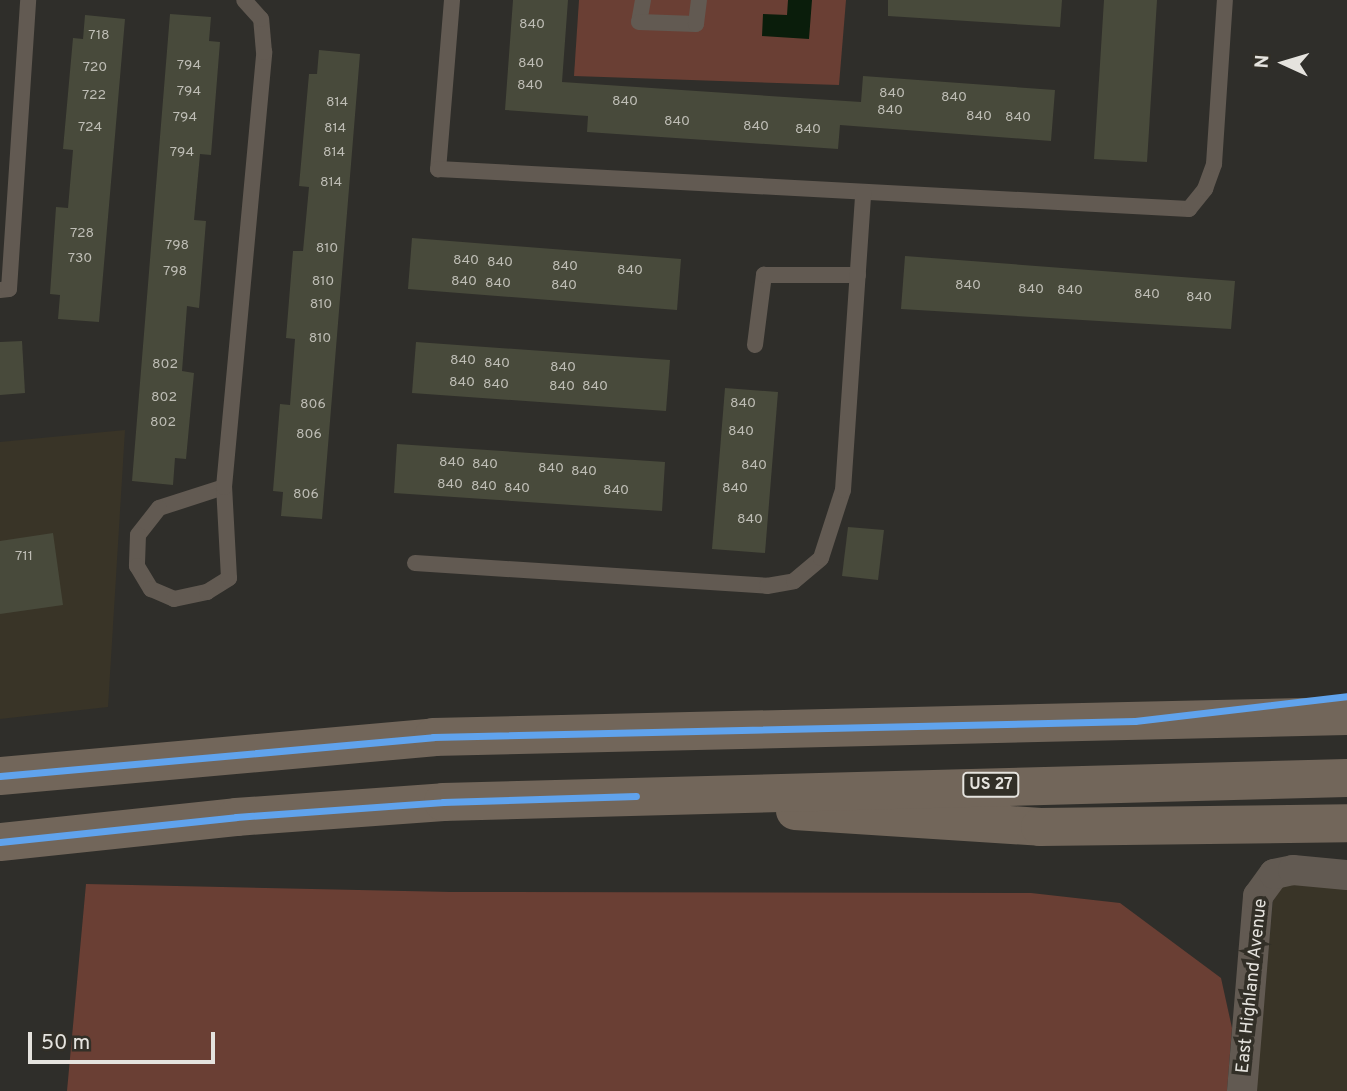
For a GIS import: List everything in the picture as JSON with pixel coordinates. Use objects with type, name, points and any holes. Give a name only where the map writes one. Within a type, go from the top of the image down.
[{"type":"highway","points":[[1135,720],[1347,696]]},
{"type":"highway","points":[[0,776],[433,737],[1347,716]]},
{"type":"highway","name":"US 27","points":[[0,842],[415,804],[1347,778]]},
{"type":"highway","points":[[636,796],[863,817],[1040,827],[1347,823]]},
{"type":"street","name":"East Highland Avenue","points":[[1242,1091],[1258,896],[1274,874],[1293,870],[1347,875]]},
{"type":"lane","points":[[0,290],[9,289],[28,0]]},
{"type":"lane","points":[[224,487],[159,508],[138,535],[137,566],[151,589],[174,599],[207,592],[229,578],[224,487],[264,52],[261,19],[244,0]]},
{"type":"lane","points":[[452,0],[438,169],[1189,209],[1205,190],[1214,164],[1225,0]]},
{"type":"lane","points":[[643,0],[639,22],[696,24],[699,0]]},
{"type":"lane","points":[[415,563],[767,586],[794,581],[821,558],[844,490],[863,193]]},
{"type":"lane","points":[[755,345],[764,275],[801,271],[858,275]]},
{"type":"shaded area","points":[[579,0],[846,0],[839,85],[574,76]]},
{"type":"shaded area","points":[[788,0],[812,0],[809,39],[762,36],[763,14],[787,15]]},
{"type":"shaded area","points":[[125,430],[108,707],[0,719],[0,442]]},
{"type":"shaded area","points":[[1294,883],[1347,888],[1347,1091],[1256,1091],[1273,901],[1283,885]]},
{"type":"shaded area","points":[[86,884],[451,892],[1031,893],[1120,903],[1221,978],[1232,1028],[1227,1091],[67,1091]]},
{"type":"building","points":[[513,0],[568,0],[562,82],[861,102],[863,76],[1055,90],[1051,141],[840,125],[838,149],[587,132],[588,116],[505,110]]},
{"type":"building","points":[[888,0],[1062,0],[1060,27],[888,16]]},
{"type":"building","points":[[1104,0],[1157,0],[1147,162],[1094,159]]},
{"type":"building","points":[[170,14],[211,17],[209,41],[220,42],[211,155],[200,154],[194,220],[206,221],[199,308],[187,306],[182,371],[194,373],[186,459],[175,458],[173,485],[132,481]]},
{"type":"building","points":[[85,15],[125,19],[99,322],[58,319],[60,295],[50,294],[56,207],[68,208],[73,150],[63,149],[73,38],[83,39]]},
{"type":"building","points":[[319,50],[360,54],[322,519],[281,516],[283,492],[273,491],[280,404],[290,405],[295,339],[286,338],[293,251],[303,251],[309,187],[299,186],[309,74],[317,74]]},
{"type":"building","points":[[412,238],[681,259],[677,310],[408,289]]},
{"type":"building","points":[[905,256],[1235,281],[1231,329],[901,309]]},
{"type":"building","points":[[22,341],[25,393],[0,395],[0,342]]},
{"type":"building","points":[[416,342],[670,360],[666,411],[412,393]]},
{"type":"building","points":[[725,388],[778,392],[765,553],[712,549]]},
{"type":"building","points":[[397,444],[665,462],[662,511],[394,493]]},
{"type":"building","points":[[848,527],[884,530],[878,580],[842,576]]},
{"type":"building","points":[[53,533],[63,605],[0,614],[0,541]]},
{"type":"cycle path","points":[[0,776],[433,737],[1135,721],[1347,696]]},
{"type":"cycle path","points":[[0,842],[236,817],[443,802],[636,796]]}]
